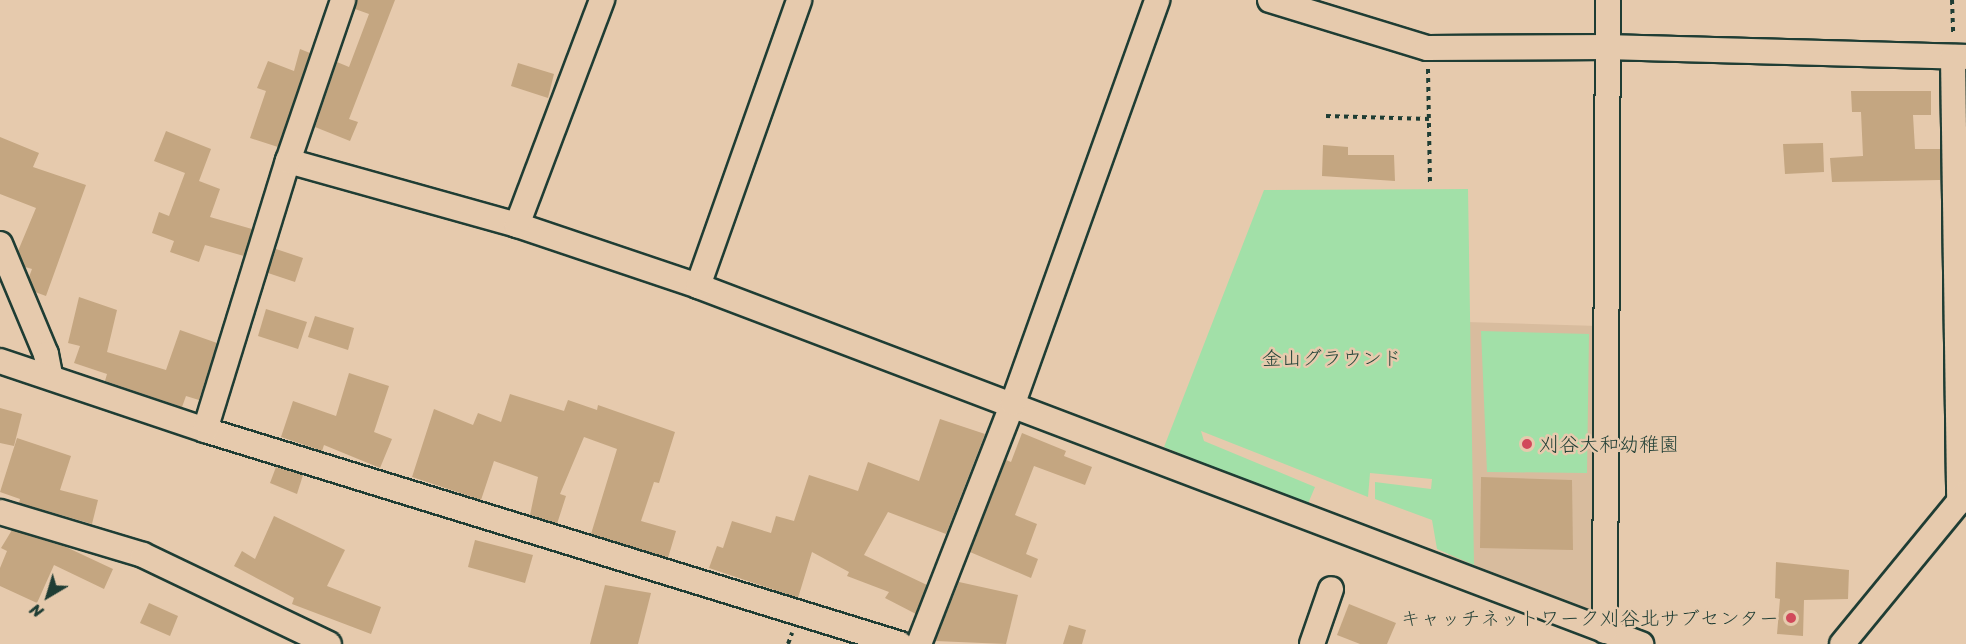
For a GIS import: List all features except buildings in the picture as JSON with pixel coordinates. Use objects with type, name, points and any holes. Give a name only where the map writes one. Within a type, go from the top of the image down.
[{"type":"street","points":[[205,430],[288,161],[344,0]]},
{"type":"street","points":[[517,225],[602,0]]},
{"type":"street","points":[[698,286],[799,0]]},
{"type":"street","points":[[919,644],[1013,403],[1157,0]]},
{"type":"street","points":[[1270,0],[1427,48],[1608,47],[1959,57],[1962,498],[1842,644]]},
{"type":"street","points":[[1605,631],[1608,0]]},
{"type":"street","points":[[288,161],[517,225],[698,286],[1013,403],[1641,644]]},
{"type":"street","points":[[0,244],[46,354],[50,375]]},
{"type":"street","points":[[0,361],[50,375],[205,430],[900,644]]},
{"type":"street","points":[[0,512],[143,555],[329,644]]},
{"type":"street","points":[[1312,644],[1331,589]]},
{"type":"path","points":[[1952,0],[1959,57]]},
{"type":"path","points":[[1427,48],[1430,182]]},
{"type":"path","points":[[1326,116],[1429,119]]},
{"type":"shaded area","name":"刈谷大和幼稚園","points":[[1466,322],[1598,326],[1596,619],[1448,562]]},
{"type":"green space","name":"金山グラウンド","points":[[1468,189],[1474,565],[1437,549],[1432,520],[1375,499],[1375,482],[1431,489],[1432,479],[1370,473],[1368,497],[1201,431],[1204,441],[1315,487],[1307,506],[1164,447],[1264,190]]},
{"type":"green space","points":[[1481,331],[1589,334],[1587,473],[1487,472]]},
{"type":"place","name":"刈谷大和幼稚園","points":[[1527,444]]},
{"type":"place","name":"キャッチネットワーク刈谷北サブセンター","points":[[1791,618]]}]
